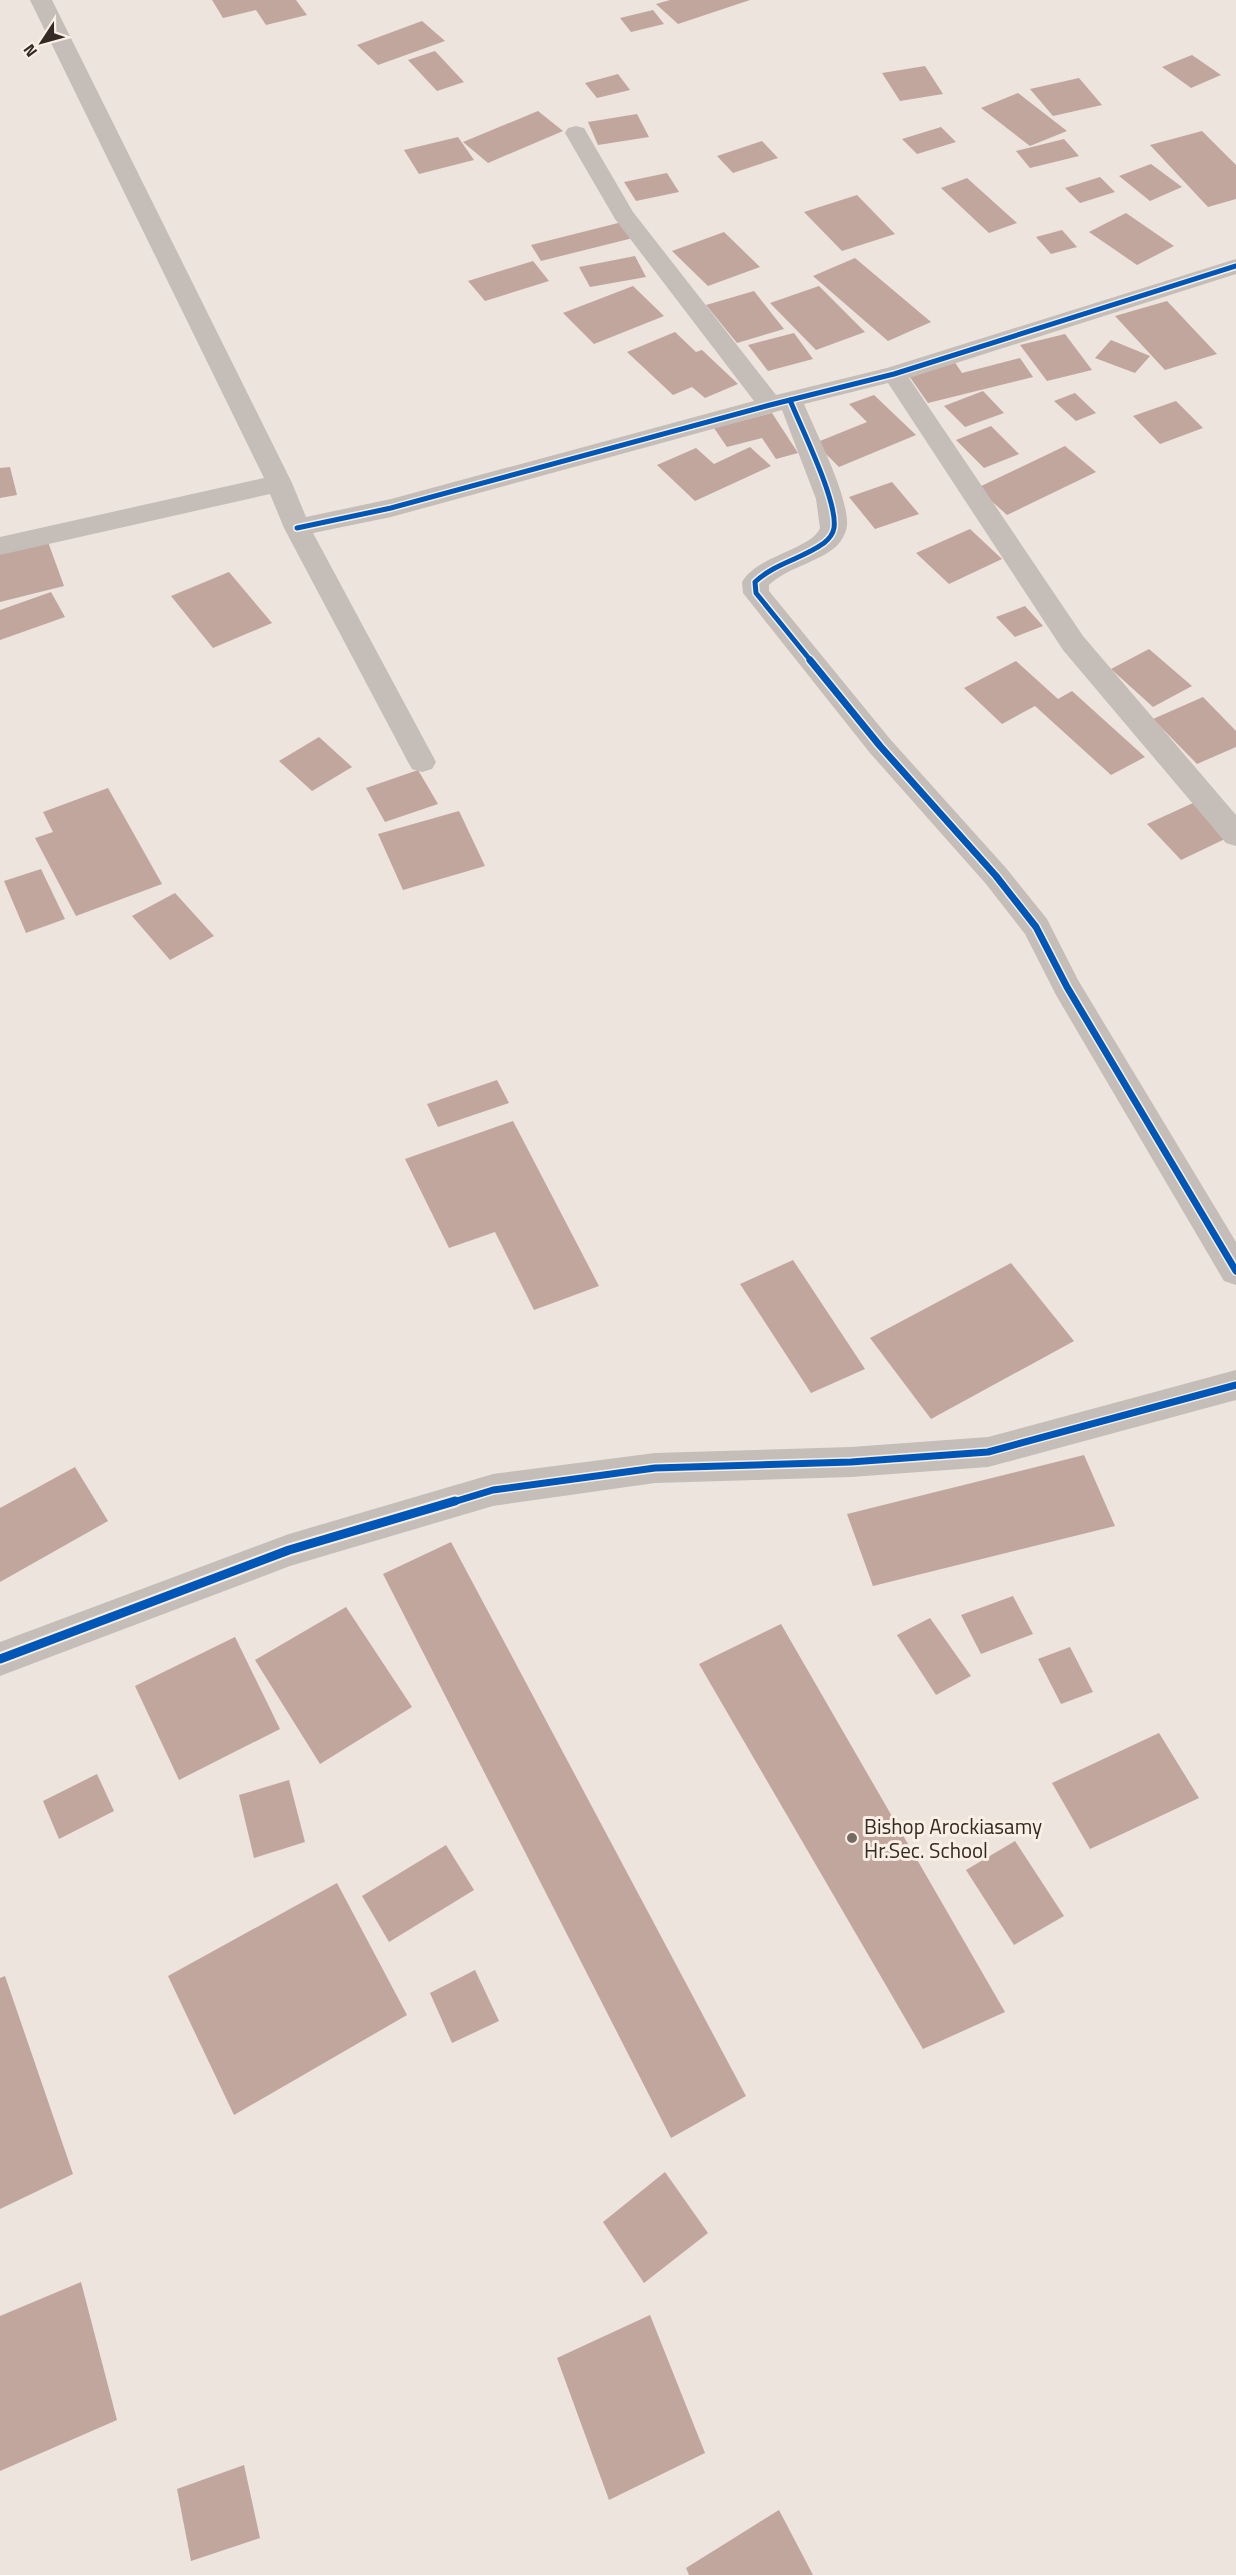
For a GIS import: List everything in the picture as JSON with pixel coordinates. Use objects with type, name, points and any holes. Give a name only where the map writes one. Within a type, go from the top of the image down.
[{"type":"street","points":[[41,0],[279,483],[297,528],[422,762]]},
{"type":"street","points":[[576,133],[623,214],[780,402],[830,503],[834,524],[832,536],[823,543],[764,573],[755,582],[756,593],[880,746],[996,876],[1036,927],[1067,987],[1236,1271]]},
{"type":"street","points":[[297,528],[391,508],[780,402],[894,374],[1236,266]]},
{"type":"street","points":[[894,374],[1073,643],[1236,835]]},
{"type":"street","points":[[0,546],[279,483]]},
{"type":"street","points":[[0,1659],[289,1550],[493,1490],[656,1468],[851,1462],[988,1452],[1236,1385]]},
{"type":"building","points":[[212,0],[296,0],[307,15],[266,25],[256,10],[223,18]]},
{"type":"building","points":[[670,0],[750,0],[678,24],[656,4]]},
{"type":"building","points":[[653,10],[664,24],[631,32],[620,18]]},
{"type":"building","points":[[422,21],[445,41],[378,65],[357,45]]},
{"type":"building","points":[[435,51],[464,82],[437,91],[408,60]]},
{"type":"building","points":[[1192,55],[1221,75],[1191,88],[1162,67]]},
{"type":"building","points":[[925,66],[943,94],[900,101],[882,73]]},
{"type":"building","points":[[618,74],[630,90],[597,98],[585,83]]},
{"type":"building","points":[[1079,78],[1102,105],[1053,116],[1030,89]]},
{"type":"building","points":[[1018,93],[1067,131],[1030,146],[981,108]]},
{"type":"building","points":[[538,111],[563,131],[488,163],[463,142]]},
{"type":"building","points":[[637,114],[649,137],[598,145],[588,122]]},
{"type":"building","points":[[941,127],[956,142],[917,154],[902,139]]},
{"type":"building","points":[[1202,131],[1236,165],[1236,199],[1208,207],[1150,145]]},
{"type":"building","points":[[458,137],[474,160],[419,174],[404,150]]},
{"type":"building","points":[[1064,139],[1079,156],[1030,168],[1016,151]]},
{"type":"building","points":[[762,141],[778,158],[733,173],[717,156]]},
{"type":"building","points":[[1151,164],[1182,187],[1150,201],[1119,176]]},
{"type":"building","points":[[667,173],[679,192],[636,201],[624,182]]},
{"type":"building","points":[[1100,177],[1115,192],[1080,203],[1065,188]]},
{"type":"building","points":[[967,178],[1017,223],[989,233],[941,188]]},
{"type":"building","points":[[857,195],[895,234],[842,251],[804,212]]},
{"type":"building","points":[[1126,213],[1174,246],[1137,265],[1089,232]]},
{"type":"building","points":[[626,221],[637,237],[541,261],[531,245]]},
{"type":"building","points":[[1062,230],[1077,247],[1051,254],[1036,237]]},
{"type":"building","points":[[724,232],[760,267],[708,286],[672,251]]},
{"type":"building","points":[[635,256],[646,277],[590,287],[579,267]]},
{"type":"building","points":[[855,258],[931,322],[888,341],[813,276]]},
{"type":"building","points":[[533,261],[549,281],[485,301],[468,281]]},
{"type":"building","points":[[633,286],[664,316],[594,344],[563,313]]},
{"type":"building","points":[[819,286],[865,332],[816,350],[770,303]]},
{"type":"building","points":[[754,291],[784,329],[737,343],[706,305]]},
{"type":"building","points":[[1167,301],[1217,354],[1165,370],[1115,316]]},
{"type":"building","points":[[675,332],[696,352],[702,350],[738,384],[705,398],[692,387],[673,395],[627,352]]},
{"type":"building","points":[[794,333],[813,359],[768,371],[748,345]]},
{"type":"building","points":[[1065,334],[1092,370],[1047,381],[1020,345]]},
{"type":"building","points":[[1111,340],[1150,356],[1135,373],[1095,358]]},
{"type":"building","points":[[1020,358],[1033,377],[928,403],[907,373],[954,361],[962,373]]},
{"type":"building","points":[[983,391],[1004,413],[965,427],[944,406]]},
{"type":"building","points":[[1075,393],[1096,413],[1076,421],[1054,401]]},
{"type":"building","points":[[874,395],[916,435],[839,467],[815,443],[867,422],[849,404]]},
{"type":"building","points":[[1176,401],[1203,428],[1160,444],[1133,416]]},
{"type":"building","points":[[772,413],[798,453],[776,459],[762,438],[727,447],[714,428]]},
{"type":"building","points":[[991,426],[1019,454],[984,468],[956,440]]},
{"type":"building","points":[[1065,446],[1096,472],[1007,515],[977,488]]},
{"type":"building","points":[[750,447],[771,466],[695,501],[657,465],[696,448],[714,464]]},
{"type":"building","points":[[10,467],[17,495],[0,498],[0,468]]},
{"type":"building","points":[[892,482],[919,514],[875,529],[849,497]]},
{"type":"building","points":[[970,529],[1002,559],[949,584],[916,553]]},
{"type":"building","points":[[48,542],[64,586],[0,602],[0,554]]},
{"type":"building","points":[[229,572],[272,623],[213,648],[171,596]]},
{"type":"building","points":[[51,592],[65,617],[0,640],[0,610]]},
{"type":"building","points":[[1025,606],[1043,626],[1015,637],[996,617]]},
{"type":"building","points":[[1149,649],[1192,686],[1153,707],[1111,669]]},
{"type":"building","points":[[1016,661],[1058,699],[1072,691],[1145,757],[1111,775],[1035,706],[1002,724],[964,688]]},
{"type":"building","points":[[1203,697],[1236,731],[1236,747],[1197,764],[1153,719]]},
{"type":"building","points":[[319,737],[352,767],[312,791],[279,761]]},
{"type":"building","points":[[418,770],[438,804],[385,822],[366,788]]},
{"type":"building","points":[[108,788],[162,884],[76,916],[35,838],[53,832],[43,812]]},
{"type":"building","points":[[1193,803],[1227,838],[1181,860],[1147,824]]},
{"type":"building","points":[[459,811],[485,866],[403,890],[378,834]]},
{"type":"building","points":[[41,869],[65,919],[26,933],[4,881]]},
{"type":"building","points":[[175,893],[214,936],[170,960],[132,916]]},
{"type":"building","points":[[497,1080],[509,1103],[438,1127],[427,1104]]},
{"type":"building","points":[[513,1121],[599,1286],[534,1310],[495,1232],[449,1248],[405,1159]]},
{"type":"building","points":[[793,1260],[865,1369],[811,1393],[740,1284]]},
{"type":"building","points":[[1011,1263],[1074,1341],[931,1419],[870,1338]]},
{"type":"building","points":[[1084,1455],[1115,1526],[873,1586],[847,1514]]},
{"type":"building","points":[[75,1467],[108,1521],[0,1582],[0,1508]]},
{"type":"building","points":[[451,1542],[746,2096],[671,2138],[383,1574]]},
{"type":"building","points":[[1013,1596],[1033,1634],[981,1654],[961,1615]]},
{"type":"building","points":[[346,1607],[412,1707],[320,1764],[255,1660]]},
{"type":"building","points":[[930,1618],[971,1676],[936,1695],[897,1635]]},
{"type":"building","name":"Bishop Arockiasamy Hr.Sec. School","points":[[781,1624],[1005,2012],[923,2049],[699,1664]]},
{"type":"building","points":[[235,1637],[280,1729],[179,1780],[135,1686]]},
{"type":"building","points":[[1070,1647],[1093,1692],[1061,1704],[1038,1659]]},
{"type":"building","points":[[1159,1733],[1199,1798],[1090,1849],[1052,1783]]},
{"type":"building","points":[[97,1774],[114,1811],[59,1839],[43,1801]]},
{"type":"building","points":[[289,1780],[305,1842],[254,1858],[239,1795]]},
{"type":"building","points":[[1015,1841],[1064,1916],[1014,1945],[966,1870]]},
{"type":"building","points":[[446,1845],[474,1890],[389,1942],[362,1896]]},
{"type":"building","points":[[337,1883],[407,2015],[234,2115],[168,1976]]},
{"type":"building","points":[[475,1970],[499,2021],[452,2043],[430,1993]]},
{"type":"building","points":[[5,1976],[73,2174],[0,2209],[0,1978]]},
{"type":"building","points":[[665,2172],[708,2233],[644,2283],[603,2222]]},
{"type":"building","points":[[81,2282],[117,2420],[0,2471],[0,2316]]},
{"type":"building","points":[[650,2315],[705,2453],[609,2500],[557,2358]]},
{"type":"building","points":[[244,2465],[260,2538],[191,2561],[177,2489]]},
{"type":"building","points":[[779,2510],[813,2575],[689,2575],[686,2568]]},
{"type":"cycle path","points":[[297,528],[391,508],[770,405],[894,374],[1236,266]]},
{"type":"cycle path","points":[[790,400],[829,499],[834,525],[830,536],[822,544],[762,575],[755,582],[756,593],[880,746],[996,876],[1036,927],[1067,987],[1236,1271]]},
{"type":"cycle path","points":[[0,1659],[289,1550],[493,1490],[655,1468],[851,1462],[988,1452],[1236,1385]]},
{"type":"place","name":"Bishop Arockiasamy Hr.Sec. School","points":[[852,1838]]}]
